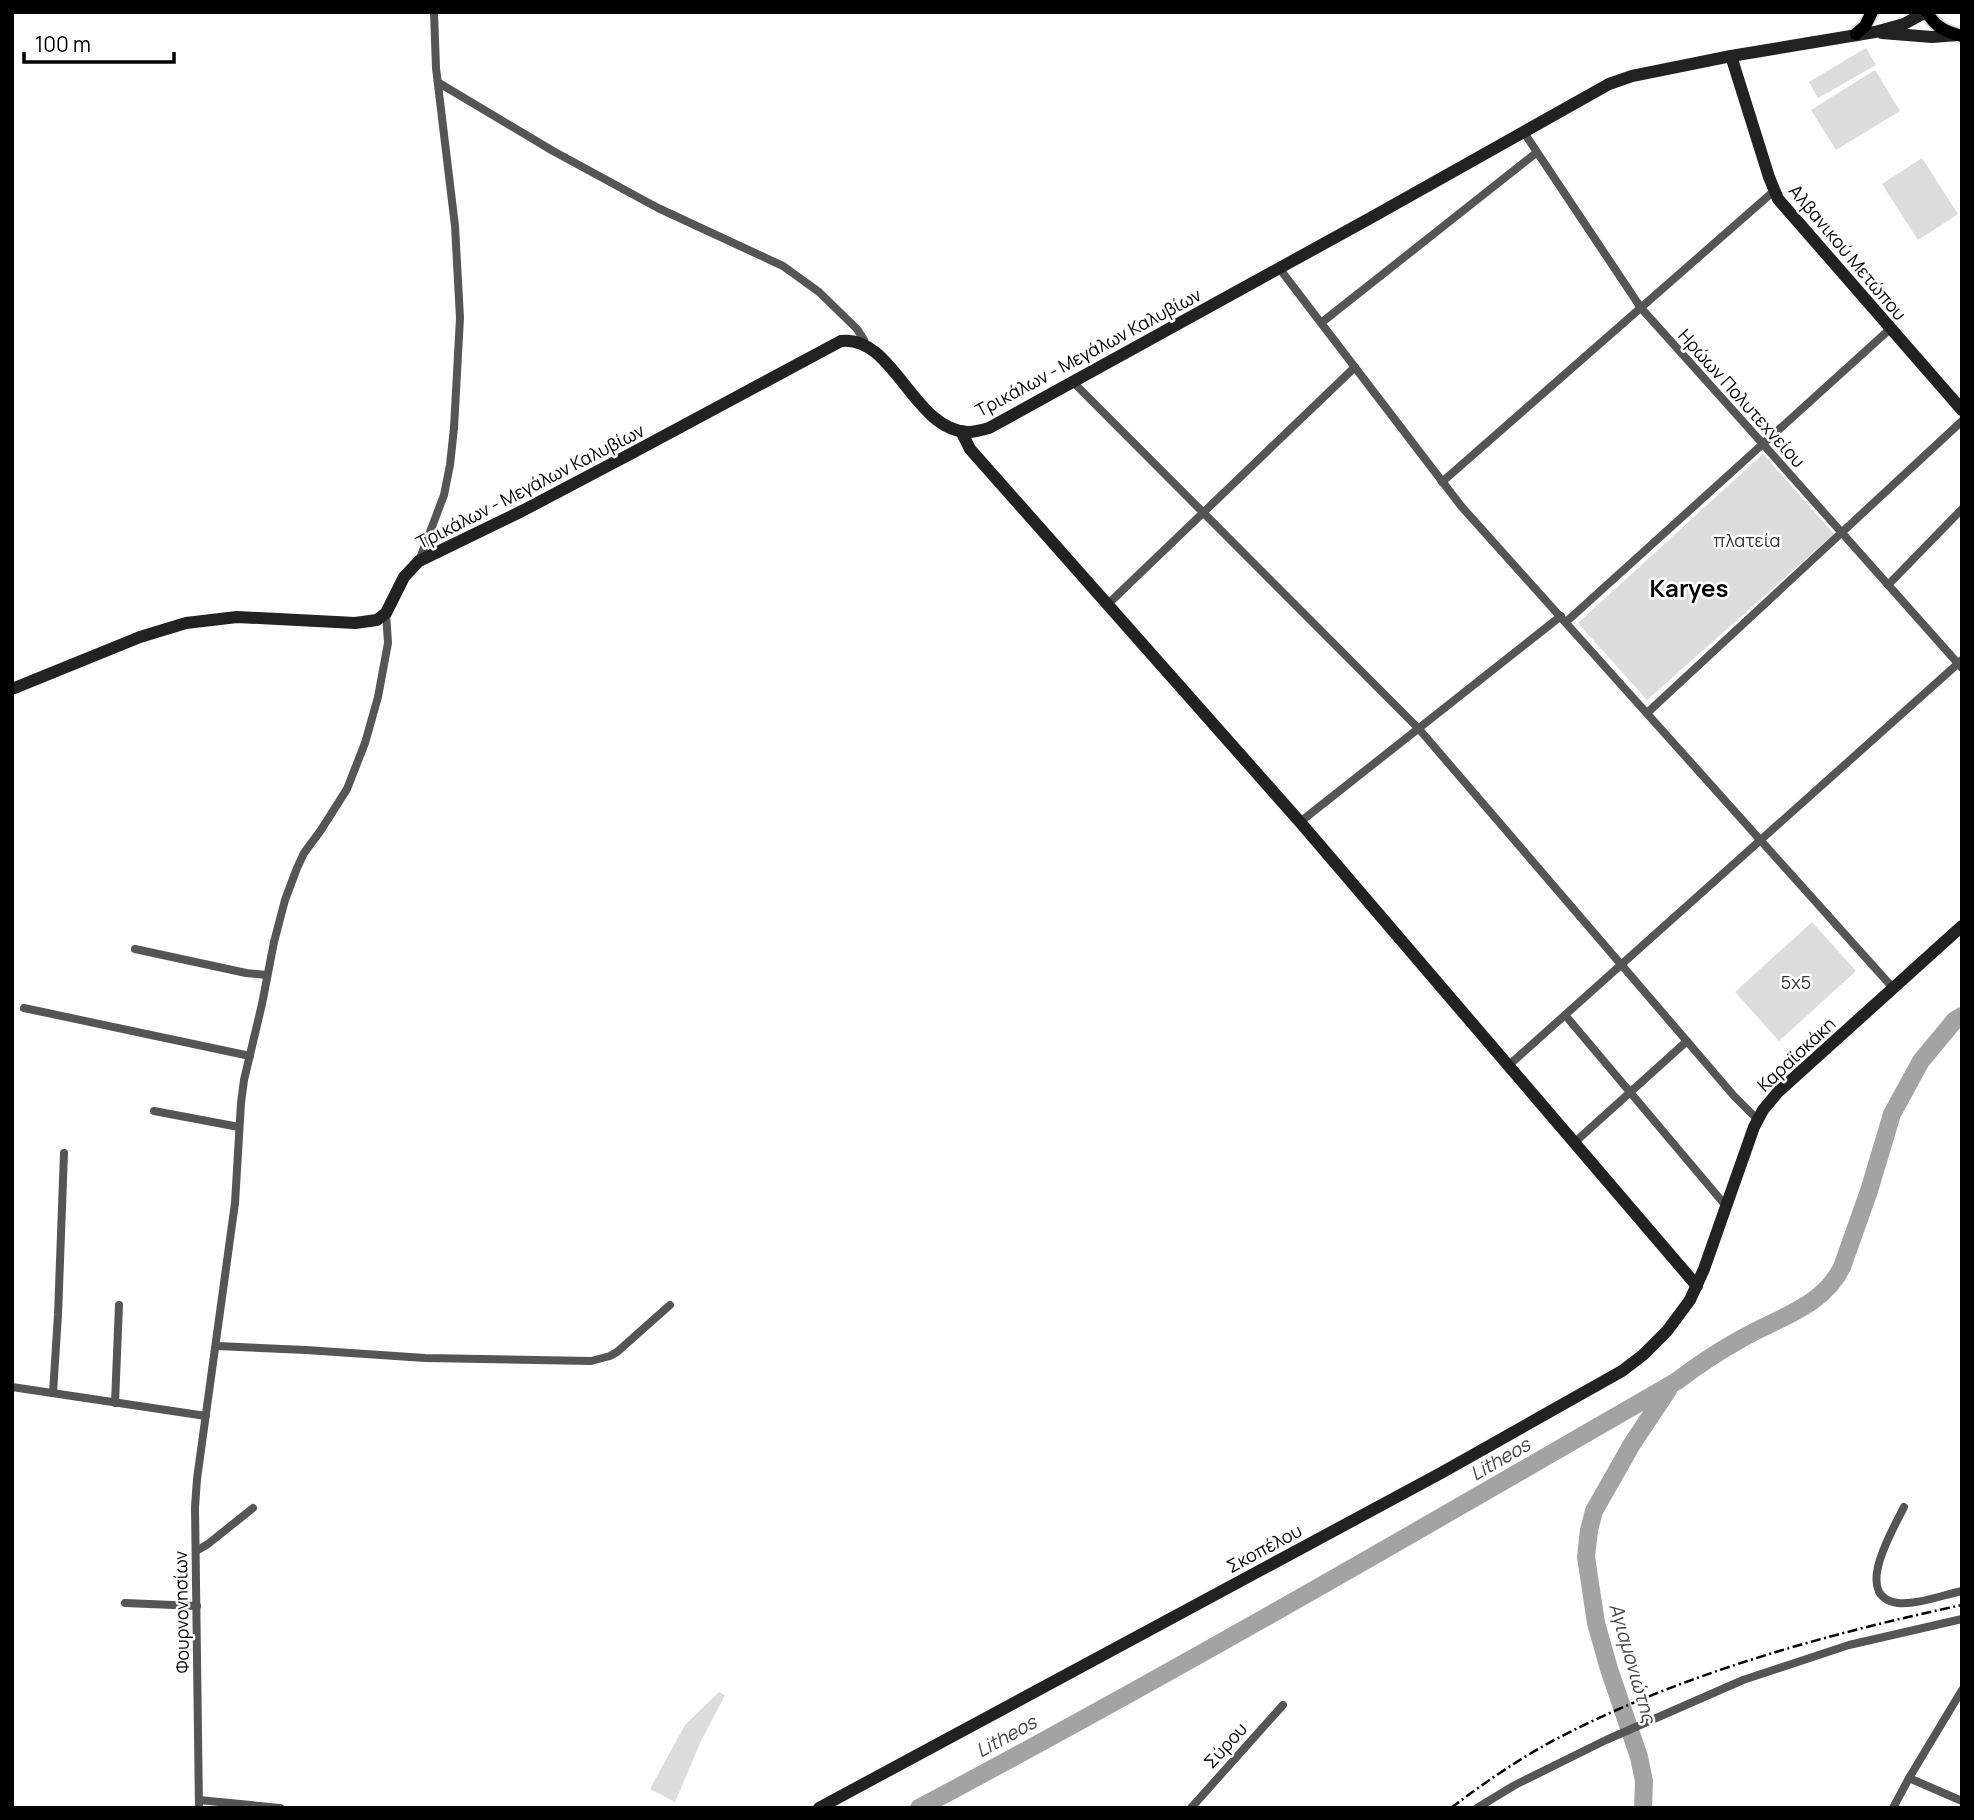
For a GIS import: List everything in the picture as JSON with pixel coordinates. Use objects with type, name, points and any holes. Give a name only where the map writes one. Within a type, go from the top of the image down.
[{"type":"main road","points":[[1856,34],[1865,26],[1872,12]]},
{"type":"main road","points":[[1926,12],[1941,29],[1960,35]]},
{"type":"street","points":[[419,561],[444,495],[450,465],[460,318],[455,226],[436,68],[434,12]]},
{"type":"street","name":"Τρικάλων - Μεγάλων Καλυβίων","points":[[386,613],[404,577],[419,561],[522,511],[841,341],[864,344],[876,352],[930,413],[948,427],[969,432],[989,428],[1616,81],[1731,56],[1875,32],[1904,24],[1926,12]]},
{"type":"street","name":"Τρικάλων - Μεγάλων Καλυβίων","points":[[1875,32],[1932,37],[1960,35]]},
{"type":"street","name":"Αλβανικού Μετώπου","points":[[1731,56],[1774,191],[1788,211],[1962,410]]},
{"type":"street","points":[[439,83],[553,151],[646,201],[792,272],[819,292],[846,318],[862,336],[864,344]]},
{"type":"street","name":"Ηρώων Πολυτεχνείου","points":[[1523,131],[1641,308],[1960,664]]},
{"type":"street","points":[[1321,323],[1536,153]]},
{"type":"street","points":[[1442,482],[1774,191]]},
{"type":"street","points":[[1279,268],[1461,506],[1893,988]]},
{"type":"street","points":[[1300,822],[1564,619],[1890,329]]},
{"type":"street","points":[[1108,604],[1354,367]]},
{"type":"street","points":[[1073,382],[1419,729],[1734,1096],[1757,1119]]},
{"type":"street","points":[[1647,713],[1962,421]]},
{"type":"street","points":[[961,431],[970,449],[1300,822],[1697,1286]]},
{"type":"street","points":[[1888,585],[1962,509]]},
{"type":"street","points":[[12,688],[140,637],[186,623],[229,617],[368,622],[380,619],[386,613]]},
{"type":"street","name":"Φουρνονησίων","points":[[199,1804],[197,1479],[235,1203],[244,1080],[291,880],[304,853],[347,789],[365,743],[378,697],[388,643],[386,613]]},
{"type":"street","points":[[1509,1065],[1960,664]]},
{"type":"street","name":"Καραϊσκάκη","points":[[1697,1286],[1757,1119],[1770,1101],[1962,926]]},
{"type":"street","points":[[135,949],[267,975]]},
{"type":"street","points":[[24,1008],[250,1056]]},
{"type":"street","points":[[1565,1015],[1726,1206]]},
{"type":"street","points":[[1575,1142],[1687,1041]]},
{"type":"street","points":[[154,1111],[239,1127]]},
{"type":"street","points":[[53,1393],[64,1153]]},
{"type":"street","name":"Σκοπέλου","points":[[820,1808],[1610,1380],[1643,1355],[1667,1331],[1685,1308],[1697,1286]]},
{"type":"street","points":[[115,1403],[119,1305]]},
{"type":"street","points":[[217,1346],[306,1349],[425,1359],[590,1361],[617,1352],[670,1305]]},
{"type":"street","points":[[12,1387],[206,1416]]},
{"type":"street","points":[[1904,1507],[1878,1562],[1875,1574],[1880,1591],[1887,1599],[1897,1602],[1917,1601],[1962,1591]]},
{"type":"street","points":[[196,1551],[253,1508]]},
{"type":"street","points":[[125,1603],[197,1606]]},
{"type":"street","points":[[1477,1808],[1515,1785],[1605,1740],[1743,1679],[1882,1636],[1962,1619]]},
{"type":"street","points":[[1893,1808],[1962,1690]]},
{"type":"street","name":"Σύρου","points":[[1191,1808],[1283,1705]]},
{"type":"street","points":[[1909,1778],[1962,1801]]},
{"type":"street","points":[[199,1804],[280,1808]]},
{"type":"green space","points":[[1866,48],[1876,65],[1818,98],[1809,82]]},
{"type":"green space","points":[[1875,70],[1900,111],[1836,150],[1811,110]]},
{"type":"green space","points":[[1922,158],[1958,214],[1918,240],[1882,184]]},
{"type":"green space","name":"πλατεία","points":[[1763,454],[1834,534],[1647,700],[1578,623]]},
{"type":"green space","name":"5x5","points":[[1812,922],[1856,971],[1779,1041],[1735,992]]},
{"type":"green space","points":[[719,1692],[725,1695],[701,1741],[675,1802],[650,1789],[685,1725]]},
{"type":"waterway","name":"Litheos","points":[[919,1808],[1300,1598],[1677,1381],[1733,1344],[1811,1302],[1834,1281],[1842,1267],[1892,1114],[1921,1061],[1955,1020],[1962,1016]]},
{"type":"waterway","name":"Αγιαμονιώτης","points":[[1643,1808],[1644,1781],[1639,1757],[1596,1623],[1586,1557],[1594,1511],[1632,1444],[1668,1390]]},
{"type":"railway","points":[[1451,1808],[1540,1748],[1665,1690],[1813,1641],[1962,1605]]},
{"type":"district","name":"Karyes","points":[[1689,587]]}]
